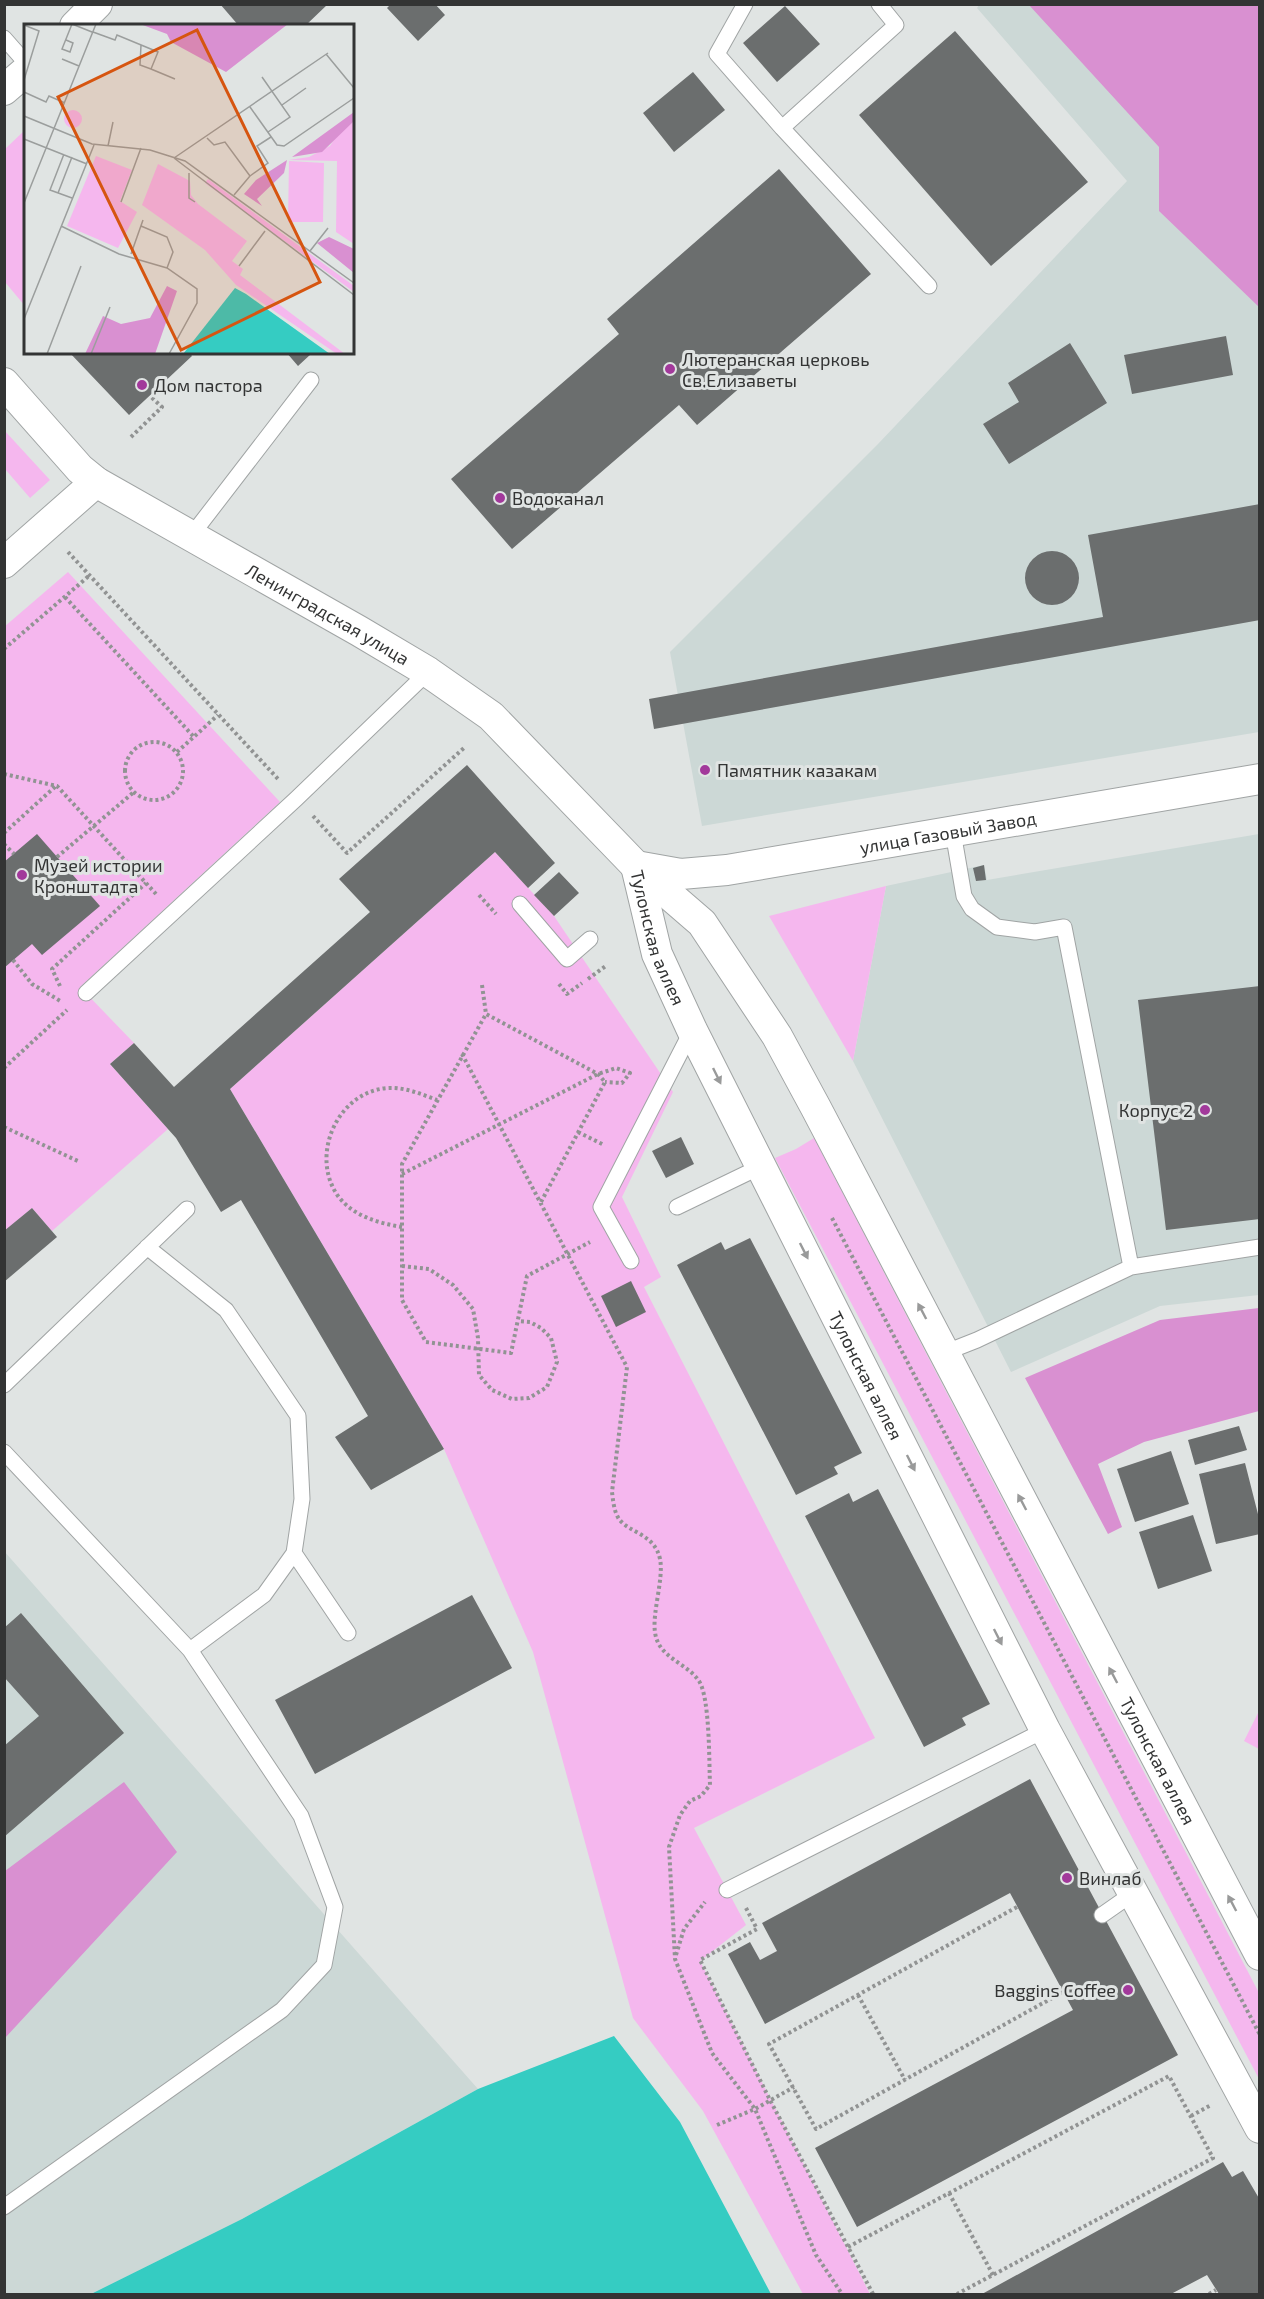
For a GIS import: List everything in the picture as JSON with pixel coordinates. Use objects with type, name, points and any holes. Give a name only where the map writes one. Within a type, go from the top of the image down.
[{"type":"street","points":[[77,24],[98,4]]},
{"type":"street","points":[[4,90],[24,73]]},
{"type":"street","name":"Ленинградская улица","points":[[4,383],[81,469],[96,482],[428,672],[492,716],[636,866]]},
{"type":"street","points":[[4,563],[96,482]]},
{"type":"street","name":"улица Газовый Завод","points":[[636,866],[681,874],[727,870],[1260,779]]},
{"type":"street","name":"Тулонская аллея","points":[[636,866],[657,954],[692,1030],[1045,1730],[1260,2128]]},
{"type":"street","name":"Тулонская аллея","points":[[636,866],[702,923],[777,1036],[1260,1955]]},
{"type":"lane","points":[[745,4],[717,54],[782,128],[929,286]]},
{"type":"lane","points":[[782,128],[896,25],[879,4]]},
{"type":"lane","points":[[4,38],[24,61]]},
{"type":"lane","points":[[191,536],[311,380]]},
{"type":"lane","points":[[86,993],[296,799],[428,672]]},
{"type":"lane","points":[[953,832],[964,896],[972,909],[997,927],[1035,932],[1064,927],[1131,1267]]},
{"type":"lane","points":[[520,904],[567,959],[590,939]]},
{"type":"lane","points":[[631,1261],[601,1207],[692,1030]]},
{"type":"lane","points":[[677,1207],[762,1166]]},
{"type":"lane","points":[[4,1385],[187,1209]]},
{"type":"lane","points":[[147,1247],[226,1310],[298,1416],[302,1499],[294,1553],[264,1595],[190,1650]]},
{"type":"lane","points":[[944,1353],[977,1340],[1131,1267],[1260,1247]]},
{"type":"lane","points":[[4,1452],[190,1650],[301,1816],[334,1906],[324,1965],[282,2010],[4,2207]]},
{"type":"lane","points":[[294,1553],[348,1633]]},
{"type":"lane","points":[[731,1889],[1045,1730]]},
{"type":"lane","points":[[1102,1915],[1132,1894]]},
{"type":"path","points":[[131,436],[162,407],[150,396]]},
{"type":"path","points":[[68,551],[347,853],[464,748]]},
{"type":"path","points":[[4,649],[90,575]]},
{"type":"path","points":[[65,597],[194,737]]},
{"type":"path","points":[[177,752],[219,715]]},
{"type":"path","points":[[151,742],[161,743],[177,752],[182,761],[182,780],[170,796],[161,800],[141,797],[134,792],[125,775],[125,766],[135,749],[151,742]]},
{"type":"path","points":[[4,774],[57,786],[173,912]]},
{"type":"path","points":[[4,833],[57,786]]},
{"type":"path","points":[[57,857],[134,792]]},
{"type":"path","points":[[4,844],[14,854]]},
{"type":"path","points":[[71,1007],[52,969],[146,883]]},
{"type":"path","points":[[13,960],[32,984],[71,1007]]},
{"type":"path","points":[[482,985],[486,1014],[402,1164],[402,1300],[426,1342],[511,1353],[527,1276],[614,1229]]},
{"type":"path","points":[[4,1068],[86,993]]},
{"type":"path","points":[[402,1174],[598,1074],[616,1068],[630,1073],[622,1083],[605,1082],[598,1074],[486,1014]]},
{"type":"path","points":[[462,1054],[627,1367],[612,1492],[615,1509],[619,1520],[645,1536],[660,1559],[654,1632],[662,1651],[700,1682],[706,1707],[710,1785],[701,1796],[690,1801],[680,1815],[669,1847],[675,1959],[712,2053],[754,2109],[816,2255],[842,2295]]},
{"type":"path","points":[[541,1203],[605,1082]]},
{"type":"path","points":[[402,1227],[368,1219],[353,1210],[339,1197],[329,1181],[325,1162],[327,1143],[343,1113],[356,1100],[375,1090],[407,1089],[437,1100]]},
{"type":"path","points":[[4,1127],[78,1161]]},
{"type":"path","points":[[829,1212],[1260,2036]]},
{"type":"path","points":[[402,1266],[429,1269],[453,1285],[473,1309],[479,1375],[492,1390],[512,1400],[529,1398],[548,1387],[557,1362],[551,1338],[541,1328],[530,1322],[518,1321]]},
{"type":"path","points":[[675,1959],[684,1929],[704,1902],[731,1889],[757,1929],[700,1960],[770,2100],[873,2295]]},
{"type":"path","points":[[1017,1907],[770,2044],[816,2129],[1063,1992]]},
{"type":"path","points":[[858,1995],[905,2080]]},
{"type":"path","points":[[848,2247],[1169,2076],[1213,2157],[957,2295]]},
{"type":"path","points":[[717,2125],[754,2109],[794,2087]]},
{"type":"path","points":[[949,2193],[993,2275]]},
{"type":"path","points":[[1209,2295],[1216,2290]]},
{"type":"shaded area","points":[[979,5],[1259,5],[1259,732],[702,826],[670,652],[878,444],[1127,181],[977,8]]},
{"type":"shaded area","points":[[1029,5],[1259,5],[1259,307],[1159,211],[1159,147]]},
{"type":"shaded area","points":[[24,131],[24,305],[5,282],[4,150]]},
{"type":"shaded area","points":[[4,430],[50,480],[30,498],[5,469]]},
{"type":"shaded area","points":[[68,572],[280,802],[80,987],[134,1043],[110,1064],[168,1129],[52,1231],[32,1208],[5,1231],[4,627]]},
{"type":"shaded area","points":[[1259,834],[1259,1295],[1160,1306],[1011,1372],[853,1061],[886,886],[984,865],[987,880]]},
{"type":"shaded area","points":[[495,852],[554,916],[673,1092],[622,1197],[661,1277],[644,1287],[875,1738],[694,1828],[746,1925],[700,1961],[870,2294],[803,2294],[703,2111],[633,2018],[533,1652],[444,1449],[230,1089]]},
{"type":"shaded area","points":[[886,886],[853,1061],[769,916]]},
{"type":"shaded area","points":[[814,1138],[1259,1993],[1259,2079],[775,1158]]},
{"type":"shaded area","points":[[1259,1308],[1259,1411],[1144,1442],[1098,1464],[1122,1527],[1108,1534],[1025,1378],[1160,1320]]},
{"type":"shaded area","points":[[4,1551],[478,2089],[242,2219],[91,2294],[5,2294]]},
{"type":"shaded area","points":[[1259,1711],[1259,1749],[1244,1741]]},
{"type":"shaded area","points":[[124,1782],[177,1852],[5,2038],[5,1871]]},
{"type":"water","points":[[614,2036],[680,2122],[771,2294],[91,2294],[242,2219],[478,2089]]},
{"type":"building","points":[[220,4],[328,4],[307,24],[237,24]]},
{"type":"building","points":[[391,4],[435,4],[445,15],[418,41],[387,8]]},
{"type":"building","points":[[785,6],[820,44],[777,82],[743,43]]},
{"type":"building","points":[[955,31],[1088,182],[991,266],[859,115]]},
{"type":"building","points":[[693,72],[725,110],[674,152],[643,113]]},
{"type":"building","name":"Лютеранская церковь Св.Елизаветы","points":[[779,169],[871,274],[697,425],[679,405],[512,549],[451,479],[619,334],[607,319]]},
{"type":"building","points":[[1226,336],[1233,375],[1132,394],[1124,355]]},
{"type":"building","points":[[1070,343],[1107,403],[1009,464],[983,424],[1019,402],[1008,383]]},
{"type":"building","points":[[71,354],[190,354],[192,356],[129,415]]},
{"type":"building","points":[[288,354],[311,354],[298,366]]},
{"type":"building","points":[[1260,504],[1260,620],[654,729],[649,699],[1103,617],[1088,535]]},
{"type":"building","points":[[1052,551],[1062,553],[1071,559],[1077,568],[1079,578],[1077,588],[1071,597],[1062,603],[1052,605],[1042,603],[1033,597],[1027,588],[1025,578],[1027,568],[1033,559],[1042,553]]},
{"type":"building","points":[[467,765],[555,863],[528,888],[495,852],[230,1089],[444,1449],[371,1490],[335,1437],[368,1416],[241,1200],[221,1212],[176,1138],[110,1064],[134,1043],[174,1087],[370,912],[339,879]]},
{"type":"building","points":[[37,834],[100,906],[42,955],[32,944],[4,968],[4,862]]},
{"type":"building","points":[[984,865],[986,880],[976,881],[973,868]]},
{"type":"building","points":[[559,872],[579,893],[554,916],[534,895]]},
{"type":"building","name":"Корпус 2","points":[[1260,986],[1260,1219],[1166,1230],[1138,1000]]},
{"type":"building","points":[[681,1137],[694,1164],[666,1178],[652,1151]]},
{"type":"building","points":[[32,1208],[57,1237],[4,1282],[4,1231]]},
{"type":"building","points":[[750,1238],[862,1453],[834,1467],[838,1474],[796,1495],[677,1265],[721,1242],[725,1250]]},
{"type":"building","points":[[631,1281],[646,1312],[616,1327],[601,1296]]},
{"type":"building","points":[[1239,1426],[1247,1450],[1195,1465],[1188,1440]]},
{"type":"building","points":[[1171,1451],[1189,1504],[1135,1522],[1117,1469]]},
{"type":"building","points":[[1245,1463],[1260,1522],[1260,1534],[1216,1544],[1199,1474]]},
{"type":"building","points":[[878,1489],[990,1704],[962,1718],[966,1725],[924,1747],[805,1516],[849,1493],[853,1502]]},
{"type":"building","points":[[1193,1515],[1212,1571],[1158,1589],[1139,1532]]},
{"type":"building","points":[[472,1595],[512,1668],[315,1774],[275,1700]]},
{"type":"building","points":[[21,1613],[124,1733],[4,1837],[4,1746],[39,1716],[4,1677],[4,1628]]},
{"type":"building","points":[[1030,1779],[1178,2055],[857,2227],[815,2148],[1073,2010],[1010,1893],[765,2024],[728,1954],[750,1942],[760,1960],[777,1951],[762,1923]]},
{"type":"building","points":[[1223,2162],[1232,2177],[1243,2171],[1260,2200],[1260,2294],[1219,2294],[1207,2275],[1171,2294],[982,2294]]},
{"type":"place","name":"Лютеранская церковь Св.Елизаветы","points":[[670,369]]},
{"type":"place","name":"Дом пастора","points":[[142,385]]},
{"type":"place","name":"Водоканал","points":[[500,498]]},
{"type":"place","name":"Памятник казакам","points":[[705,770]]},
{"type":"place","name":"Музей истории Кронштадта","points":[[22,875]]},
{"type":"place","name":"Корпус 2","points":[[1205,1110]]},
{"type":"place","name":"Винлаб","points":[[1067,1878]]},
{"type":"place","name":"Baggins Coffee","points":[[1128,1990]]}]
